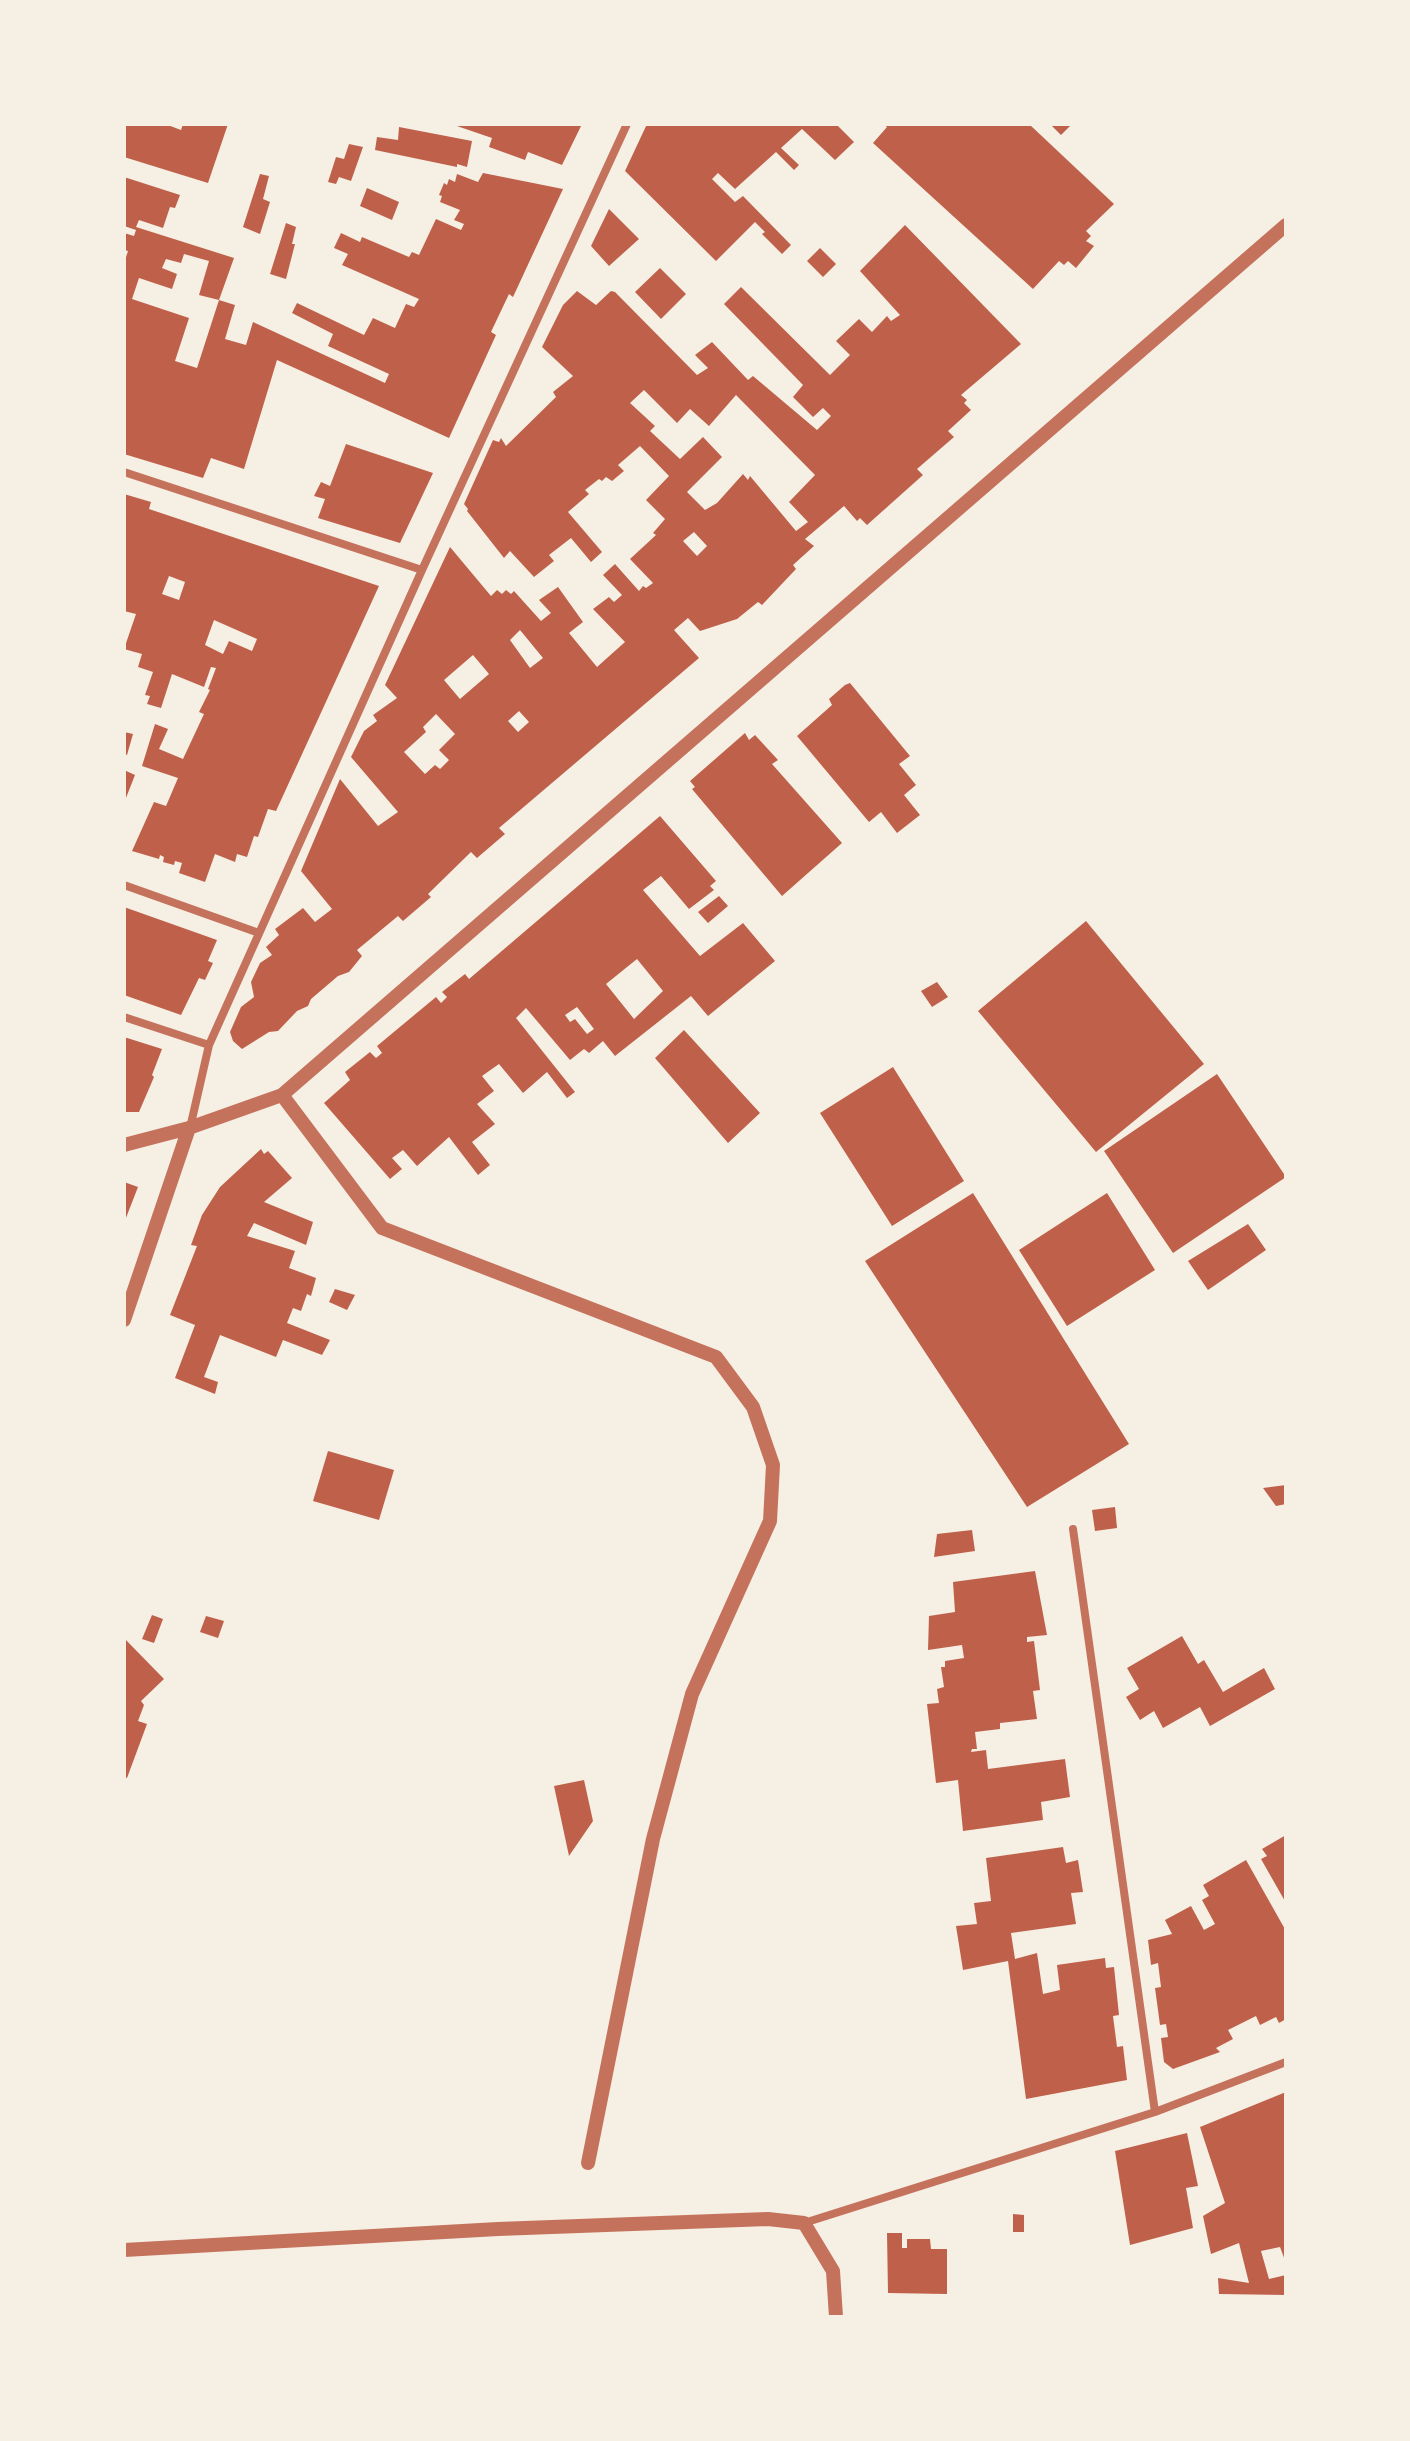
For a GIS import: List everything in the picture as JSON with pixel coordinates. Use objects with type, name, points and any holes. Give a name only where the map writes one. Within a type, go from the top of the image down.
[{"type":"street","points":[[124,1320],[189,1128],[209,1045],[627,124]]},
{"type":"street","points":[[124,1145],[189,1128],[282,1095],[1286,225]]},
{"type":"street","points":[[124,472],[422,570]]},
{"type":"street","points":[[124,885],[259,933]]},
{"type":"street","points":[[124,1017],[209,1045]]},
{"type":"street","points":[[282,1095],[382,1228],[716,1357],[753,1407],[773,1465],[770,1521],[692,1694],[653,1839],[588,2163]]},
{"type":"street","points":[[1073,1529],[1155,2112]]},
{"type":"street","points":[[124,2250],[498,2229],[768,2219],[804,2223],[1155,2112],[1286,2062]]},
{"type":"street","points":[[804,2223],[833,2271],[836,2317]]},
{"type":"building","points":[[124,124],[165,124],[181,130],[183,124],[228,124],[208,183],[124,157]]},
{"type":"building","points":[[451,124],[582,124],[562,165],[528,152],[525,160],[489,147],[492,138]]},
{"type":"building","points":[[647,124],[836,124],[854,142],[835,160],[802,129],[781,148],[799,165],[794,170],[776,152],[735,189],[718,173],[712,179],[735,202],[743,196],[791,245],[782,254],[755,222],[716,261],[625,171]]},
{"type":"building","points":[[883,124],[1029,124],[1114,204],[1086,231],[1091,236],[1086,241],[1094,246],[1076,268],[1068,261],[1064,265],[1059,261],[1033,289],[873,143],[887,127]]},
{"type":"building","points":[[1050,124],[1072,124],[1061,135]]},
{"type":"building","points":[[399,127],[472,141],[467,167],[375,150],[377,137],[398,140]]},
{"type":"building","points":[[349,144],[363,147],[351,181],[339,177],[336,184],[328,182],[336,157],[344,159]]},
{"type":"building","points":[[483,173],[563,189],[513,297],[509,294],[491,332],[496,335],[449,438],[277,360],[244,469],[211,458],[203,478],[124,454],[124,263],[128,251],[124,250],[124,233],[134,236],[136,230],[124,226],[124,177],[180,195],[175,208],[170,207],[163,228],[139,220],[136,227],[234,258],[219,300],[235,305],[225,339],[246,345],[253,322],[385,383],[389,374],[328,346],[333,334],[292,313],[297,303],[364,335],[373,318],[395,328],[406,304],[414,307],[419,299],[342,265],[348,254],[334,248],[341,233],[360,242],[362,237],[409,257],[412,252],[419,255],[436,219],[461,230],[464,224],[454,220],[460,210],[440,202],[442,196],[439,195],[444,183],[447,185],[449,179],[455,182],[457,174],[478,182]],"holes":[[[184,254],[209,261],[199,295],[219,300],[197,368],[175,361],[189,318],[132,299],[139,278],[172,289],[177,274],[162,268],[166,259],[181,263]]]},
{"type":"building","points":[[260,174],[269,176],[263,199],[270,202],[260,234],[243,227]]},
{"type":"building","points":[[367,188],[399,202],[392,220],[360,206]]},
{"type":"building","points":[[609,209],[639,239],[609,266],[591,246]]},
{"type":"building","points":[[286,223],[296,227],[286,279],[270,274]]},
{"type":"building","points":[[905,225],[1021,344],[961,395],[971,410],[948,431],[954,437],[917,469],[923,475],[867,525],[860,518],[857,521],[844,506],[805,539],[814,546],[793,565],[796,569],[762,605],[758,602],[737,619],[700,631],[688,618],[674,630],[699,658],[499,828],[505,834],[477,858],[471,852],[428,894],[431,897],[403,921],[398,916],[357,950],[362,956],[349,972],[338,976],[278,1031],[269,1032],[242,1049],[233,1041],[230,1032],[241,1007],[254,997],[251,982],[260,963],[272,955],[266,947],[279,935],[275,929],[303,908],[315,922],[332,909],[301,871],[340,779],[378,826],[398,812],[351,757],[364,731],[377,721],[373,715],[397,698],[385,685],[450,547],[491,596],[497,590],[502,594],[506,590],[511,594],[514,591],[541,621],[551,613],[539,600],[558,587],[583,622],[569,633],[597,667],[625,642],[593,609],[609,597],[614,602],[622,595],[603,575],[615,564],[639,591],[653,583],[630,559],[656,535],[653,533],[665,519],[646,500],[669,476],[640,446],[618,465],[624,471],[612,481],[606,477],[602,481],[599,479],[585,490],[589,494],[568,512],[602,552],[591,562],[571,538],[549,555],[554,561],[534,577],[510,551],[504,558],[464,504],[493,440],[499,442],[501,438],[506,446],[556,397],[553,392],[573,376],[542,347],[563,305],[577,291],[596,305],[611,291],[615,292],[697,375],[708,368],[695,355],[712,342],[748,380],[753,376],[817,430],[831,416],[823,408],[813,417],[793,397],[803,385],[724,304],[741,287],[830,375],[850,355],[836,341],[859,319],[872,332],[887,316],[891,321],[900,315],[860,271]],"holes":[[[644,390],[677,423],[690,409],[709,426],[736,395],[815,475],[789,502],[808,522],[796,531],[750,476],[748,480],[743,474],[717,503],[705,510],[687,492],[722,457],[703,437],[680,459],[650,431],[655,426],[630,403]],[[694,532],[707,546],[697,556],[683,541]],[[520,630],[543,658],[530,668],[510,640]],[[473,655],[489,674],[460,699],[444,680]],[[519,711],[529,722],[518,732],[508,721]],[[436,714],[455,734],[439,750],[449,760],[440,769],[435,765],[425,774],[404,752],[426,732],[423,727]]]},
{"type":"building","points":[[820,248],[836,264],[823,277],[807,261]]},
{"type":"building","points":[[660,268],[686,294],[661,319],[635,292]]},
{"type":"building","points":[[346,444],[433,473],[400,543],[318,518],[325,499],[314,496],[321,482],[330,486]]},
{"type":"building","points":[[124,494],[151,502],[149,509],[379,586],[276,811],[268,809],[247,857],[237,854],[235,862],[215,854],[205,882],[179,873],[182,863],[175,861],[174,865],[163,862],[164,857],[160,855],[159,859],[132,851],[154,802],[166,806],[178,778],[142,766],[155,724],[168,729],[159,749],[183,759],[204,714],[199,712],[216,668],[211,667],[204,687],[172,674],[161,708],[147,704],[150,696],[145,695],[153,672],[138,667],[142,654],[124,649],[136,614],[124,611]],"holes":[[[169,576],[185,582],[179,600],[162,594]],[[214,620],[257,639],[252,651],[229,641],[223,654],[205,645]]]},
{"type":"building","points":[[850,683],[910,756],[899,764],[916,785],[904,795],[920,815],[897,833],[881,812],[869,822],[797,736],[832,705],[829,699]]},
{"type":"building","points":[[124,732],[133,734],[127,755],[124,754]]},
{"type":"building","points":[[745,733],[749,740],[755,735],[778,760],[772,764],[842,843],[782,896],[692,789],[695,787],[690,781]]},
{"type":"building","points":[[124,770],[135,775],[124,803]]},
{"type":"building","points":[[660,816],[716,881],[710,886],[714,890],[689,909],[661,876],[643,890],[700,956],[743,923],[775,961],[708,1016],[691,996],[615,1056],[603,1041],[589,1053],[584,1049],[570,1060],[526,1008],[516,1018],[575,1092],[567,1098],[547,1072],[523,1093],[499,1064],[482,1076],[494,1091],[477,1104],[495,1124],[472,1142],[490,1165],[478,1175],[449,1137],[417,1166],[403,1150],[392,1158],[402,1169],[390,1179],[324,1103],[350,1080],[345,1072],[370,1052],[376,1058],[382,1053],[377,1046],[436,997],[441,1003],[447,997],[442,992],[465,974],[469,979]],"holes":[[[637,959],[663,991],[634,1019],[606,984]],[[577,1007],[594,1029],[587,1034],[575,1019],[570,1022],[565,1015]]]},
{"type":"building","points":[[719,896],[728,906],[708,923],[698,912]]},
{"type":"building","points":[[124,907],[217,940],[208,961],[213,963],[205,980],[199,978],[181,1015],[124,995]]},
{"type":"building","points":[[1086,921],[1204,1064],[1096,1152],[978,1011]]},
{"type":"building","points":[[937,982],[948,997],[932,1007],[921,991]]},
{"type":"building","points":[[684,1030],[760,1113],[728,1143],[655,1058]]},
{"type":"building","points":[[124,1037],[162,1049],[139,1112],[124,1112]]},
{"type":"building","points":[[893,1067],[964,1181],[892,1226],[820,1113]]},
{"type":"building","points":[[1217,1074],[1286,1177],[1173,1253],[1104,1151]]},
{"type":"building","points":[[261,1149],[264,1154],[268,1151],[292,1178],[264,1202],[313,1222],[306,1245],[254,1223],[247,1236],[295,1251],[289,1268],[316,1278],[311,1296],[307,1294],[301,1311],[293,1308],[287,1323],[330,1340],[322,1355],[283,1340],[276,1357],[220,1335],[204,1377],[218,1382],[215,1394],[175,1378],[195,1325],[170,1315],[197,1246],[191,1245],[202,1215],[220,1187]]},
{"type":"building","points":[[124,1182],[138,1187],[124,1223]]},
{"type":"building","points":[[973,1193],[1129,1444],[1027,1507],[865,1261]]},
{"type":"building","points":[[1107,1193],[1155,1270],[1067,1326],[1019,1250]]},
{"type":"building","points":[[1248,1224],[1266,1250],[1208,1290],[1188,1261]]},
{"type":"building","points":[[335,1289],[355,1295],[347,1310],[329,1302]]},
{"type":"building","points":[[328,1451],[394,1470],[379,1520],[313,1501]]},
{"type":"building","points":[[1286,1485],[1286,1504],[1276,1506],[1263,1488]]},
{"type":"building","points":[[1115,1507],[1117,1528],[1095,1531],[1092,1510]]},
{"type":"building","points":[[972,1530],[975,1551],[934,1557],[937,1534]]},
{"type":"building","points":[[1035,1571],[1047,1635],[1027,1637],[1027,1642],[1034,1641],[1040,1690],[1033,1691],[1037,1719],[1000,1723],[1000,1729],[975,1732],[977,1749],[971,1752],[986,1750],[988,1769],[1065,1759],[1070,1797],[1041,1802],[1043,1820],[963,1831],[958,1780],[936,1783],[927,1704],[939,1703],[937,1689],[944,1687],[941,1667],[945,1667],[945,1661],[964,1658],[962,1645],[928,1650],[929,1616],[955,1612],[953,1582]]},
{"type":"building","points":[[152,1615],[163,1619],[154,1643],[142,1639]]},
{"type":"building","points":[[206,1616],[224,1621],[218,1638],[200,1632]]},
{"type":"building","points":[[1182,1636],[1198,1664],[1204,1660],[1223,1692],[1264,1668],[1275,1689],[1210,1726],[1200,1707],[1163,1728],[1154,1711],[1140,1720],[1126,1697],[1139,1689],[1127,1668]]},
{"type":"building","points":[[124,1638],[164,1679],[141,1701],[144,1705],[138,1721],[147,1724],[127,1778],[124,1777]]},
{"type":"building","points":[[584,1780],[593,1821],[569,1856],[554,1786]]},
{"type":"building","points":[[1286,1835],[1286,1903],[1261,1859],[1267,1856],[1262,1849]]},
{"type":"building","points":[[1063,1847],[1066,1863],[1078,1860],[1083,1892],[1071,1893],[1076,1924],[1011,1933],[1015,1959],[1037,1953],[1043,1994],[1060,1990],[1057,1965],[1105,1958],[1106,1968],[1114,1967],[1119,2015],[1113,2016],[1117,2047],[1123,2046],[1127,2080],[1026,2099],[1008,1961],[963,1970],[956,1926],[977,1924],[974,1903],[991,1901],[986,1858]]},
{"type":"building","points":[[1246,1860],[1286,1931],[1286,2019],[1279,2023],[1276,2017],[1260,2025],[1256,2016],[1228,2030],[1233,2039],[1216,2048],[1220,2052],[1173,2069],[1164,2062],[1161,2038],[1168,2037],[1166,2024],[1160,2025],[1155,1988],[1161,1987],[1158,1963],[1151,1965],[1148,1940],[1172,1934],[1165,1920],[1191,1906],[1204,1930],[1215,1924],[1202,1900],[1209,1896],[1203,1885]]},
{"type":"building","points":[[1286,2092],[1286,2263],[1280,2247],[1261,2251],[1269,2279],[1286,2275],[1286,2295],[1219,2294],[1218,2278],[1249,2283],[1239,2243],[1211,2254],[1203,2216],[1225,2203],[1200,2127]]},
{"type":"building","points":[[1187,2133],[1198,2186],[1186,2188],[1193,2228],[1130,2245],[1115,2151]]},
{"type":"building","points":[[1013,2214],[1024,2215],[1024,2232],[1013,2232]]},
{"type":"building","points":[[887,2233],[902,2233],[902,2248],[907,2248],[907,2239],[930,2239],[931,2249],[947,2249],[947,2294],[888,2293]]}]
